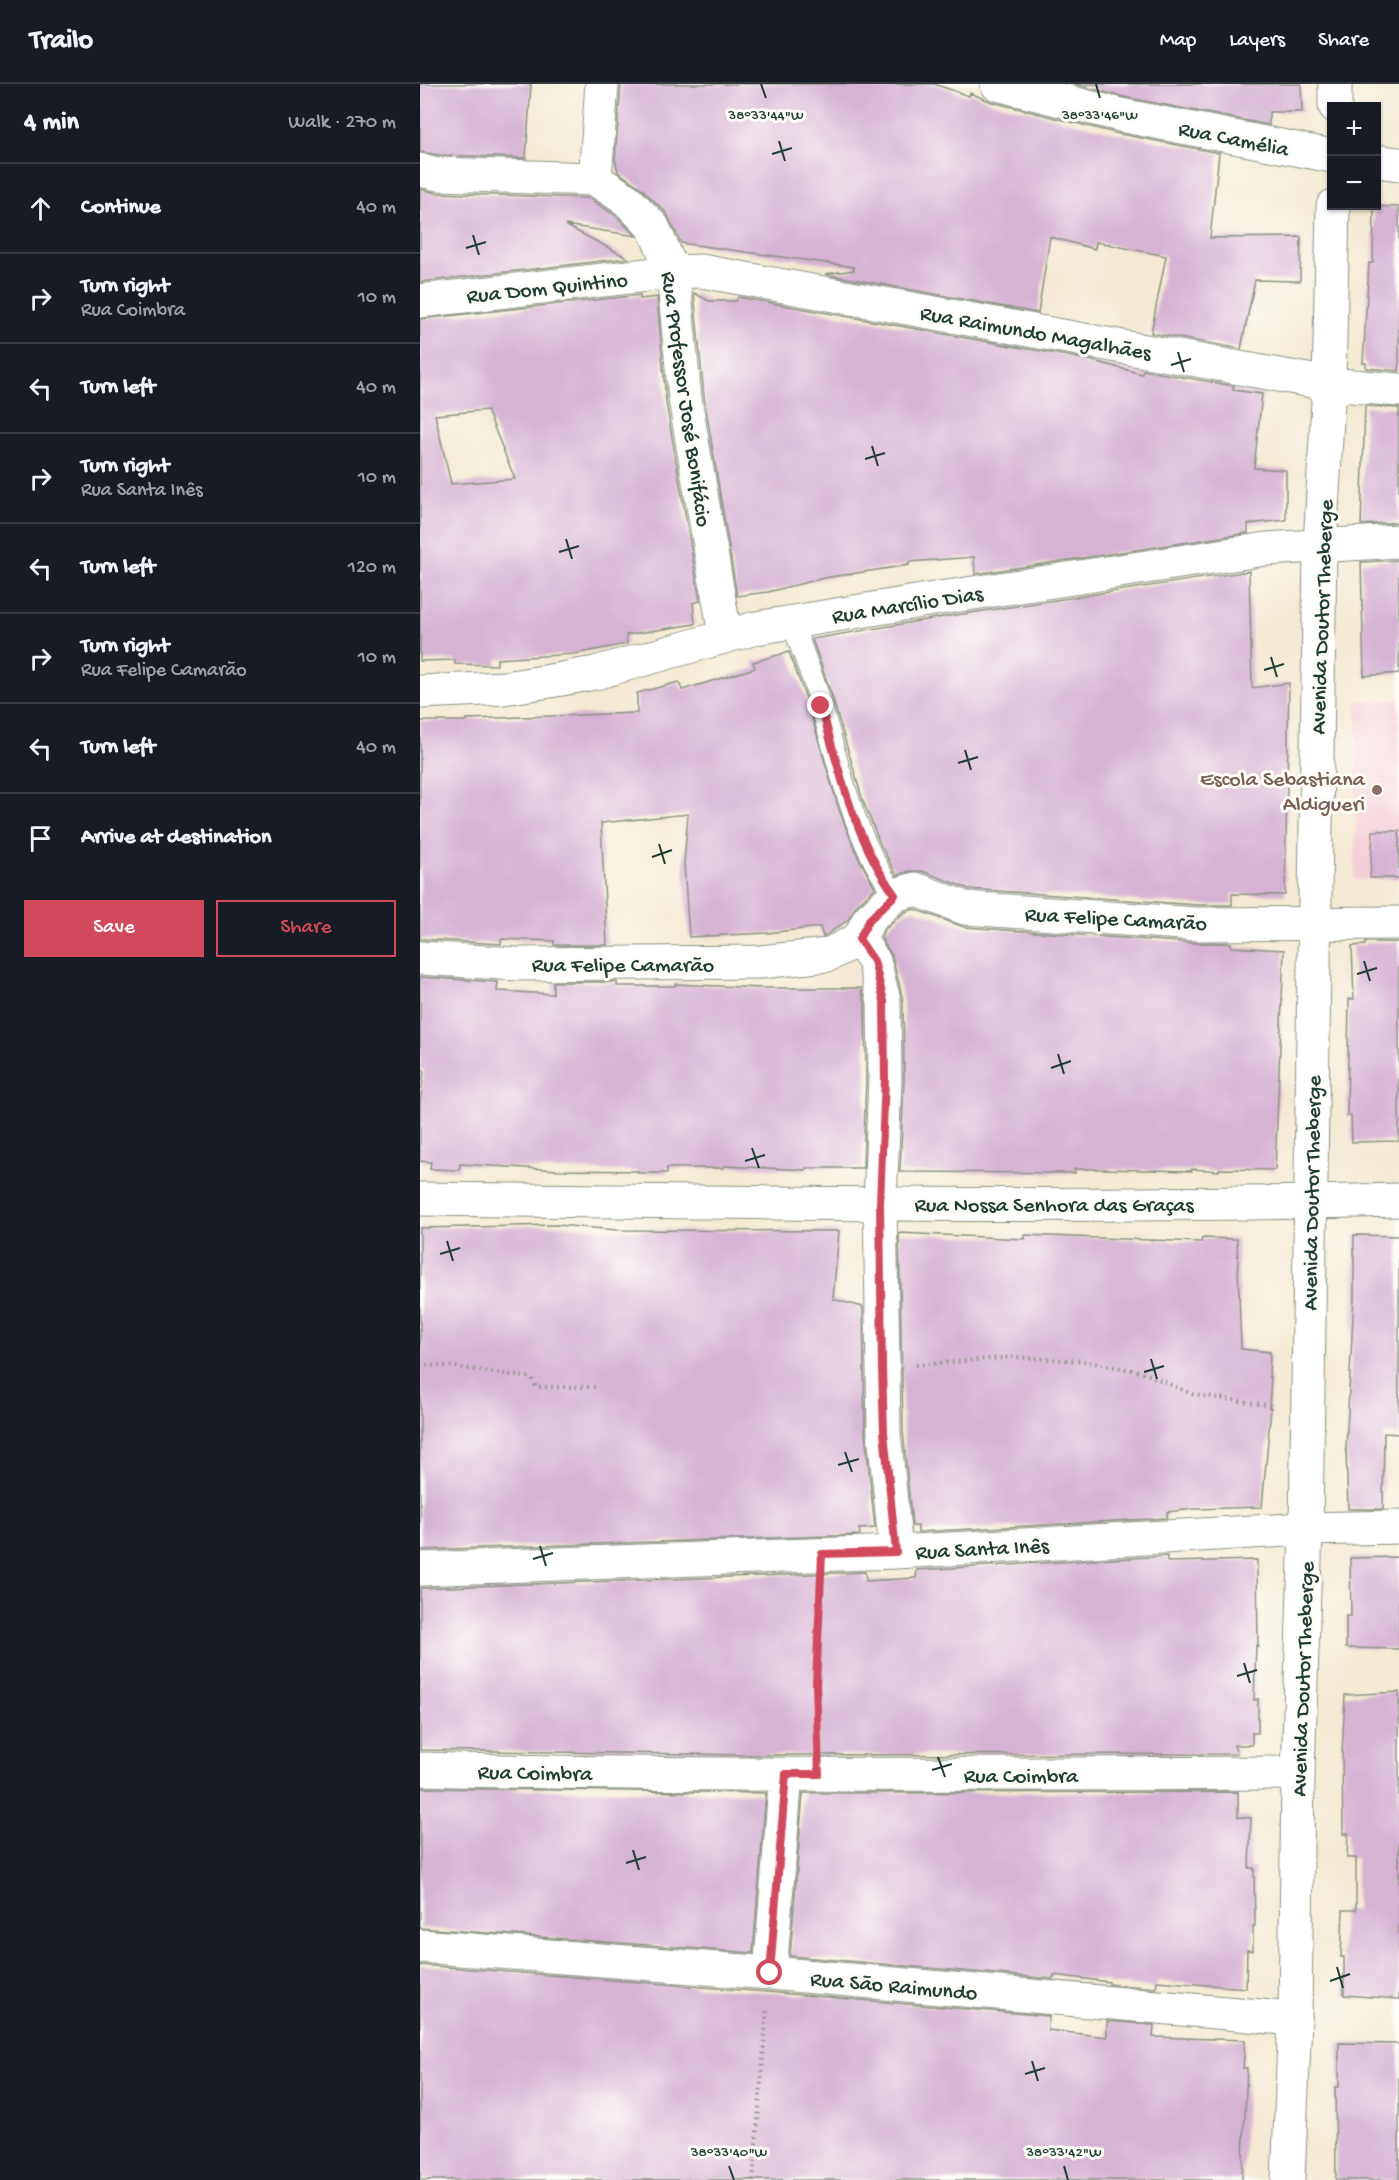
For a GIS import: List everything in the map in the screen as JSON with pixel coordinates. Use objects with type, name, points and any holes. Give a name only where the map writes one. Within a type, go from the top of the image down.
[{"type":"street","points":[[420,170],[438,174],[596,179],[602,84]]},
{"type":"street","name":"Rua Camélia","points":[[998,84],[1120,115],[1327,155]]},
{"type":"street","points":[[1335,84],[1335,102]]},
{"type":"street","points":[[1381,162],[1399,164]]},
{"type":"street","name":"Rua Professor José Bonifácio","points":[[596,179],[627,200],[653,227],[673,272],[685,399],[725,635]]},
{"type":"street","name":"Avenida Doutor Theberge","points":[[1288,2180],[1295,2019],[1298,1773],[1306,1529],[1320,546],[1329,384],[1332,210]]},
{"type":"street","name":"Rua Raimundo Magalhães","points":[[673,272],[701,271],[1329,384],[1399,390]]},
{"type":"street","name":"Rua Dom Quintino","points":[[420,301],[673,272]]},
{"type":"street","name":"Rua Marcílio Dias","points":[[420,692],[504,688],[595,673],[725,635],[952,596],[1255,551],[1399,541]]},
{"type":"street","name":"Rua Felipe Camarão","points":[[420,958],[518,964],[760,962],[866,950],[869,920],[895,895],[915,889],[965,908],[1196,924],[1399,923]]},
{"type":"street","points":[[866,950],[884,1001],[885,1078],[880,1203],[882,1368],[884,1432],[896,1552]]},
{"type":"street","name":"Rua Nossa Senhora das Graças","points":[[420,1199],[880,1203],[1310,1203],[1399,1200]]},
{"type":"street","name":"Rua Santa Inês","points":[[420,1569],[896,1552],[1306,1529],[1399,1527]]},
{"type":"street","name":"Rua Coimbra","points":[[420,1769],[786,1774],[1298,1773]]},
{"type":"street","points":[[770,1973],[786,1774]]},
{"type":"street","name":"Rua São Raimundo","points":[[420,1946],[770,1973],[1295,2019]]},
{"type":"lane","points":[[792,622],[821,706],[856,823],[880,875],[895,895]]},
{"type":"path","points":[[882,1368],[1014,1357],[1083,1361],[1142,1372],[1192,1394],[1306,1410]]},
{"type":"path","points":[[420,1365],[449,1366],[532,1378],[536,1387],[598,1387]]},
{"type":"path","points":[[819,1774],[816,1684],[822,1554]]},
{"type":"path","points":[[753,2180],[770,1973]]},
{"type":"shaded area","name":"Escola Sebastiana Aldigueri","points":[[1399,700],[1399,879],[1355,880],[1357,701]]},
{"type":"building","points":[[420,84],[531,84],[526,158],[440,155],[420,152]]},
{"type":"building","points":[[621,84],[934,84],[969,96],[970,93],[992,102],[1115,133],[1219,153],[1210,238],[1301,237],[1300,281],[1255,280],[1241,349],[1151,333],[1166,256],[1096,242],[1095,249],[1050,237],[1038,313],[825,274],[854,270],[854,267],[681,243],[667,214],[640,187],[618,172],[615,159]]},
{"type":"building","points":[[1074,84],[1301,84],[1302,112],[1269,112],[1269,125],[1124,97]]},
{"type":"building","points":[[420,189],[437,193],[589,198],[615,215],[636,236],[565,225],[628,258],[420,282]]},
{"type":"building","points":[[1381,206],[1399,207],[1399,371],[1366,368],[1366,363],[1363,363],[1369,263],[1373,263],[1374,210],[1381,210]]},
{"type":"building","points":[[694,293],[709,301],[736,301],[738,297],[1090,360],[1142,374],[1143,370],[1234,386],[1233,390],[1262,394],[1254,468],[1286,470],[1286,520],[1248,524],[1248,533],[975,574],[974,557],[909,562],[909,565],[824,578],[768,592],[737,596],[704,397]]},
{"type":"building","points":[[640,295],[640,299],[657,297],[666,402],[700,601],[693,603],[695,624],[626,635],[627,644],[574,654],[497,659],[497,665],[455,664],[455,660],[420,661],[420,319]],"holes":[[[487,410],[515,479],[451,484],[435,415]]]},
{"type":"building","points":[[1365,406],[1399,408],[1399,522],[1361,525]]},
{"type":"building","points":[[1399,560],[1399,673],[1364,676],[1361,562]]},
{"type":"building","points":[[1249,571],[1252,688],[1289,683],[1285,895],[1232,894],[1232,905],[1197,905],[969,889],[922,871],[910,871],[897,875],[881,846],[863,801],[831,693],[812,639]]},
{"type":"building","points":[[789,652],[807,701],[839,810],[858,857],[875,888],[856,906],[848,920],[823,937],[820,927],[767,933],[689,937],[684,864],[688,814],[601,823],[607,945],[554,945],[554,941],[501,939],[501,944],[420,939],[420,721],[637,713],[637,693],[679,682],[682,690],[755,668],[753,662]]},
{"type":"building","points":[[1373,831],[1399,831],[1399,878],[1370,878]]},
{"type":"building","points":[[914,909],[964,927],[1195,943],[1231,943],[1231,947],[1284,950],[1275,1170],[1074,1169],[1075,1173],[900,1172],[904,1079],[903,1000],[892,956],[881,938],[884,930],[905,912]]},
{"type":"building","points":[[1366,942],[1399,942],[1399,1141],[1352,1142],[1351,1116],[1347,1116],[1349,999],[1354,999],[1352,946],[1365,945]]},
{"type":"building","points":[[420,977],[498,982],[497,991],[553,994],[553,982],[617,982],[617,986],[675,986],[675,984],[762,988],[861,988],[865,1003],[866,1078],[863,1168],[806,1168],[806,1170],[724,1166],[724,1168],[667,1168],[667,1173],[638,1173],[638,1171],[559,1170],[460,1164],[459,1170],[430,1169],[431,1162],[420,1161],[420,1104],[424,1070],[420,1069]]},
{"type":"building","points":[[557,1225],[617,1230],[839,1231],[833,1299],[863,1307],[865,1432],[875,1528],[859,1529],[860,1535],[420,1550],[420,1228]]},
{"type":"building","points":[[899,1233],[1025,1239],[1025,1235],[1201,1242],[1202,1238],[1237,1239],[1241,1349],[1270,1352],[1269,1408],[1271,1408],[1262,1507],[1167,1512],[1167,1518],[918,1532],[918,1526],[912,1526],[903,1431]]},
{"type":"building","points":[[1354,1235],[1399,1236],[1399,1434],[1384,1433],[1383,1509],[1348,1509],[1346,1449],[1354,1297]]},
{"type":"building","points":[[1167,1556],[1167,1562],[1257,1560],[1258,1646],[1256,1645],[1254,1700],[1258,1699],[1258,1733],[1252,1733],[1252,1745],[1234,1745],[1237,1754],[750,1755],[420,1750],[420,1588],[865,1572],[866,1581],[916,1578],[917,1570]]},
{"type":"building","points":[[1399,1557],[1399,1649],[1346,1648],[1346,1616],[1351,1616],[1350,1558]]},
{"type":"building","points":[[1399,1692],[1399,1999],[1344,1995],[1344,1957],[1341,1957],[1343,1910],[1356,1910],[1356,1858],[1347,1858],[1348,1833],[1343,1834],[1342,1754],[1345,1695]]},
{"type":"building","points":[[420,1788],[766,1793],[753,1953],[420,1928]]},
{"type":"building","points":[[1238,1792],[1238,1817],[1251,1818],[1249,1868],[1254,1868],[1255,1926],[1253,1926],[1253,1951],[1247,1950],[1246,1988],[1157,1981],[1156,1988],[1109,1984],[1109,1982],[1054,1975],[1053,1979],[790,1956],[803,1793]]},
{"type":"building","points":[[420,1965],[1049,2016],[1048,2030],[1107,2037],[1107,2021],[1154,2025],[1153,2037],[1245,2040],[1243,2068],[1247,2068],[1242,2180],[420,2180]]},
{"type":"building","points":[[1339,2043],[1399,2044],[1399,2180],[1336,2180],[1335,2087],[1339,2087]]},
{"type":"place","name":"Escola Sebastiana Aldigueri","points":[[1377,790]]},
{"type":"route","points":[[770,1973],[786,1774],[819,1774],[816,1684],[822,1554],[896,1552],[884,1432],[882,1368],[880,1203],[885,1078],[884,1001],[874,961],[859,939],[869,920],[895,895],[880,875],[856,823],[821,706]]}]
